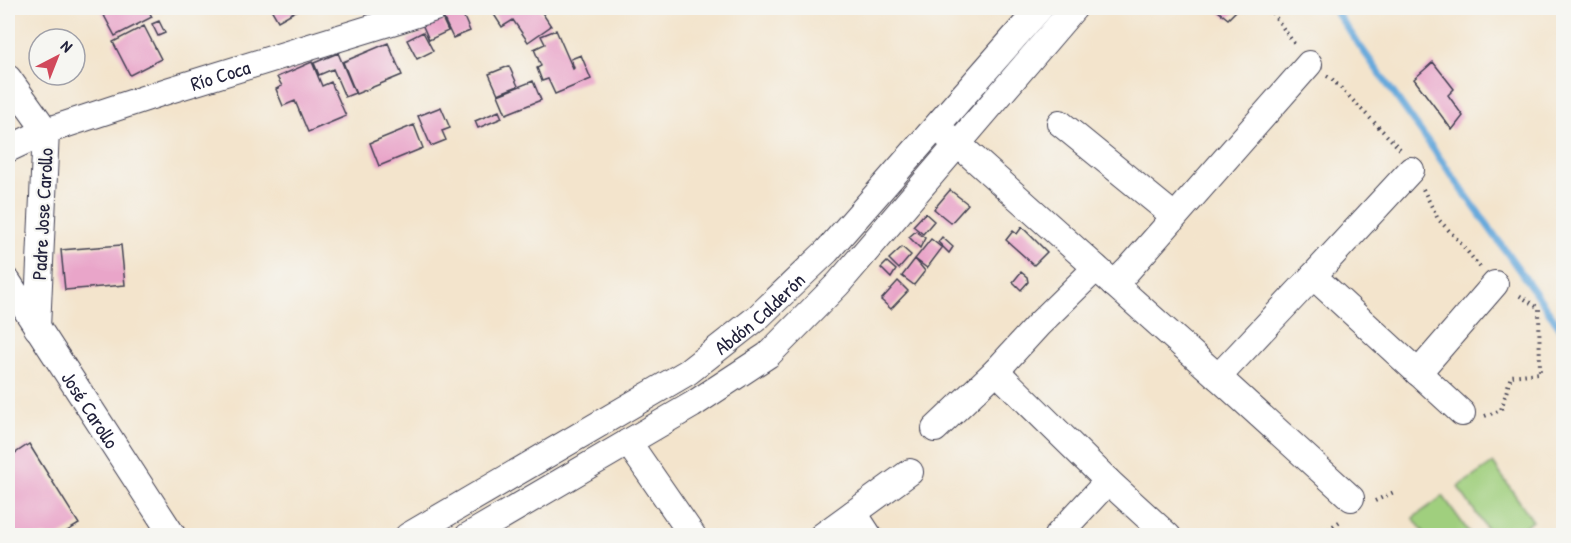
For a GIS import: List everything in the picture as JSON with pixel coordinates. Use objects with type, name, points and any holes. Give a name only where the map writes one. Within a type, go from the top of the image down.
[{"type":"street","name":"Río Coca","points":[[8,149],[46,131],[435,8]]},
{"type":"street","name":"Abdón Calderón","points":[[408,536],[688,372],[758,317],[827,251],[1040,8]]},
{"type":"street","name":"Abdón Calderón","points":[[468,536],[692,405],[768,355],[838,284],[1074,8]]},
{"type":"street","points":[[935,429],[996,370],[1038,325],[1105,276],[1128,270],[1309,64]]},
{"type":"street","name":"Padre Jose Carollo","points":[[8,78],[46,131],[37,328]]},
{"type":"street","points":[[1060,123],[1174,216]]},
{"type":"street","points":[[936,128],[958,144],[1351,498]]},
{"type":"street","points":[[1218,377],[1411,170]]},
{"type":"street","points":[[1313,276],[1462,413]]},
{"type":"street","name":"José Carollo","points":[[8,282],[173,536]]},
{"type":"street","points":[[1418,373],[1495,284]]},
{"type":"street","points":[[996,370],[1108,481],[1168,536]]},
{"type":"street","points":[[628,442],[693,536]]},
{"type":"street","points":[[822,536],[910,472]]},
{"type":"street","points":[[1057,536],[1108,481]]},
{"type":"street","points":[[854,513],[869,536]]},
{"type":"path","points":[[1269,8],[1309,64],[1332,79],[1402,151],[1438,219],[1495,284],[1539,308],[1540,373],[1512,376],[1501,410],[1469,423],[1462,413]]},
{"type":"green space","points":[[1493,463],[1533,521],[1512,535],[1491,535],[1458,487]]},
{"type":"green space","points":[[1443,496],[1471,535],[1426,535],[1413,518]]},
{"type":"building","points":[[100,8],[147,8],[152,17],[115,36]]},
{"type":"building","points":[[301,8],[278,21],[271,9]]},
{"type":"building","points":[[460,8],[470,31],[453,38],[442,15]]},
{"type":"building","points":[[501,8],[539,8],[551,26],[528,42],[513,20],[502,27],[493,13]]},
{"type":"building","points":[[1219,8],[1239,8],[1228,19],[1218,11]]},
{"type":"building","points":[[441,16],[448,31],[429,40],[422,24]]},
{"type":"building","points":[[159,21],[165,33],[158,36],[152,24]]},
{"type":"building","points":[[144,26],[161,59],[130,75],[113,42]]},
{"type":"building","points":[[556,30],[573,69],[571,59],[581,55],[591,79],[555,94],[548,79],[542,81],[537,68],[541,66],[534,49],[545,44],[541,36]]},
{"type":"building","points":[[423,32],[433,51],[417,59],[407,40]]},
{"type":"building","points":[[388,43],[402,75],[356,94],[343,62]]},
{"type":"building","points":[[338,53],[355,93],[345,97],[333,69],[319,75],[314,63]]},
{"type":"building","points":[[312,62],[322,86],[331,82],[346,116],[308,132],[295,101],[283,106],[276,89],[282,86],[277,77]]},
{"type":"building","points":[[1433,62],[1454,89],[1448,95],[1463,116],[1452,130],[1414,79]]},
{"type":"building","points":[[509,66],[518,86],[498,94],[489,74]]},
{"type":"building","points":[[533,81],[541,100],[506,114],[498,95]]},
{"type":"building","points":[[441,107],[450,128],[442,131],[446,140],[431,146],[418,116]]},
{"type":"building","points":[[499,111],[502,118],[478,128],[475,121]]},
{"type":"building","points":[[414,125],[423,148],[379,166],[370,143]]},
{"type":"building","points":[[950,190],[968,204],[951,223],[934,209]]},
{"type":"building","points":[[925,213],[934,221],[923,234],[913,226]]},
{"type":"building","points":[[1022,227],[1047,252],[1034,265],[1006,240],[1013,231],[1017,234]]},
{"type":"building","points":[[916,231],[925,238],[920,248],[909,237]]},
{"type":"building","points":[[942,237],[953,247],[949,253],[938,242]]},
{"type":"building","points":[[931,239],[942,248],[927,268],[915,259]]},
{"type":"building","points":[[121,245],[125,285],[65,290],[61,250]]},
{"type":"building","points":[[902,247],[911,255],[899,269],[889,259]]},
{"type":"building","points":[[915,259],[925,271],[914,285],[902,276]]},
{"type":"building","points":[[887,262],[896,270],[891,278],[881,268]]},
{"type":"building","points":[[1021,272],[1027,277],[1028,282],[1021,290],[1013,282]]},
{"type":"building","points":[[898,281],[908,291],[891,309],[881,300]]},
{"type":"building","points":[[29,444],[79,524],[59,536],[8,536],[8,458]]},
{"type":"waterway","points":[[1333,8],[1564,333]]}]
